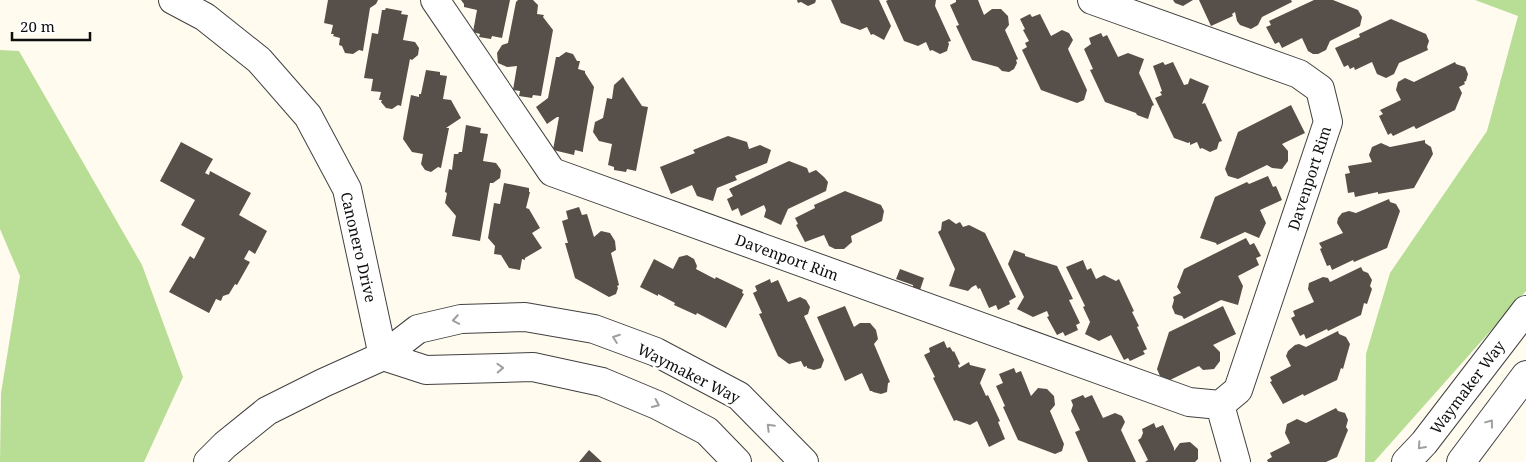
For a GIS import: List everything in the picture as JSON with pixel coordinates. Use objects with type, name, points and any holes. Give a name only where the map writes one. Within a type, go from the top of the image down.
[{"type":"street","name":"Canonero Drive","points":[[173,0],[205,17],[259,60],[308,116],[347,189],[383,356]]},
{"type":"street","name":"Davenport Rim","points":[[435,0],[552,172],[1189,402],[1220,405],[1238,390],[1328,122],[1320,89],[1299,74],[1092,0]]},
{"type":"street","name":"Waymaker Way","points":[[1406,462],[1424,443],[1526,310]]},
{"type":"street","name":"Waymaker Way","points":[[208,462],[225,445],[267,411],[383,356],[418,329],[461,319],[525,317],[594,330],[656,352],[739,396],[804,462]]},
{"type":"street","points":[[383,356],[426,370],[533,367],[602,382],[657,405],[707,431],[737,462]]},
{"type":"street","points":[[1461,462],[1526,375]]},
{"type":"street","points":[[1220,405],[1236,462]]},
{"type":"green space","points":[[1475,0],[1526,0],[1526,291],[1374,462],[1365,462],[1366,354],[1390,273],[1487,131],[1518,16]]},
{"type":"green space","points":[[0,50],[19,51],[142,265],[183,377],[144,462],[0,462],[1,393],[20,276],[0,229]]},
{"type":"building","points":[[328,0],[378,0],[370,8],[363,51],[359,50],[353,54],[345,53],[342,46],[339,45],[340,38],[331,34],[333,25],[324,23]]},
{"type":"building","points":[[461,0],[510,0],[502,38],[492,36],[491,39],[479,37],[480,34],[473,32],[477,10],[464,7]]},
{"type":"building","points":[[518,0],[533,0],[538,5],[537,14],[544,15],[543,17],[553,30],[541,96],[533,95],[532,98],[519,96],[520,91],[513,90],[517,66],[507,67],[498,63],[497,53],[502,45],[508,43]]},
{"type":"building","points":[[797,0],[816,0],[815,3],[808,6],[801,2],[798,3]]},
{"type":"building","points":[[831,0],[879,0],[891,26],[884,40],[873,34],[871,35],[867,27],[860,30],[841,23]]},
{"type":"building","points":[[936,0],[935,6],[951,41],[948,42],[947,51],[940,54],[932,50],[930,51],[926,42],[918,46],[904,41],[886,1]]},
{"type":"building","points":[[956,0],[978,0],[984,15],[992,9],[1001,9],[1008,16],[1009,25],[1005,30],[1018,59],[1014,69],[1009,72],[1002,71],[998,67],[972,60],[956,26],[959,25],[950,5],[956,2]]},
{"type":"building","points":[[1173,0],[1193,0],[1183,6],[1175,3]]},
{"type":"building","points":[[1199,0],[1291,0],[1292,2],[1262,17],[1258,25],[1251,29],[1240,25],[1235,12],[1232,14],[1233,16],[1211,26]]},
{"type":"building","points":[[1314,0],[1333,0],[1358,10],[1362,17],[1360,26],[1330,41],[1326,50],[1318,54],[1308,51],[1302,38],[1282,48],[1279,42],[1275,44],[1266,27],[1271,25],[1269,21]]},
{"type":"building","points":[[386,8],[402,11],[401,14],[408,15],[403,40],[415,42],[419,48],[418,55],[412,60],[410,59],[401,106],[398,105],[392,109],[386,108],[381,102],[382,100],[379,100],[381,92],[371,91],[373,79],[364,78],[372,33],[378,34],[382,10]]},
{"type":"building","points":[[1030,14],[1032,17],[1040,14],[1051,36],[1062,30],[1069,33],[1073,40],[1068,49],[1087,90],[1084,100],[1077,103],[1041,90],[1022,50],[1027,47],[1025,43],[1029,41],[1020,19]]},
{"type":"building","points":[[1391,19],[1426,34],[1429,41],[1428,50],[1399,63],[1394,74],[1386,78],[1377,74],[1372,62],[1355,70],[1354,67],[1350,69],[1348,65],[1344,67],[1335,48],[1360,37],[1359,34]]},
{"type":"building","points":[[1101,33],[1103,37],[1107,35],[1118,57],[1128,53],[1144,59],[1139,73],[1154,105],[1148,119],[1105,102],[1090,70],[1093,69],[1084,49],[1091,44],[1089,38]]},
{"type":"building","points":[[566,52],[573,54],[577,61],[580,61],[578,69],[585,71],[594,87],[583,152],[575,150],[574,155],[553,150],[559,117],[547,124],[536,107],[548,98],[556,57]]},
{"type":"building","points":[[1163,62],[1165,65],[1173,62],[1184,85],[1188,84],[1190,78],[1209,86],[1202,104],[1205,103],[1222,141],[1219,142],[1217,149],[1210,152],[1202,148],[1200,149],[1197,142],[1190,145],[1190,142],[1174,138],[1155,98],[1162,95],[1160,92],[1162,91],[1153,66]]},
{"type":"building","points":[[1455,62],[1465,67],[1468,74],[1464,82],[1465,84],[1459,87],[1462,93],[1455,110],[1416,129],[1414,126],[1393,136],[1391,133],[1388,135],[1379,116],[1383,114],[1380,110],[1401,100],[1396,90],[1398,82],[1405,78],[1414,82]]},
{"type":"building","points":[[426,70],[440,72],[440,75],[447,76],[443,99],[451,100],[461,118],[446,128],[449,128],[441,168],[438,167],[431,172],[425,170],[421,164],[423,154],[412,152],[403,139],[411,95],[419,97],[419,94],[421,94]]},
{"type":"building","points":[[623,77],[642,106],[648,107],[636,171],[627,169],[626,172],[614,170],[614,167],[608,165],[612,144],[599,141],[593,132],[595,122],[603,118],[607,98],[612,99],[614,85]]},
{"type":"building","points":[[1291,105],[1305,133],[1282,144],[1288,151],[1288,161],[1282,169],[1272,168],[1267,165],[1238,179],[1228,176],[1225,169],[1238,132]]},
{"type":"building","points":[[466,125],[481,128],[480,133],[488,134],[483,161],[496,163],[501,170],[500,178],[490,183],[480,241],[452,236],[456,216],[445,203],[449,169],[452,170],[454,154],[462,152]]},
{"type":"building","points":[[728,136],[747,142],[749,149],[760,145],[771,150],[767,163],[735,176],[737,180],[717,188],[713,201],[697,196],[692,185],[671,194],[660,167],[695,153],[693,150]]},
{"type":"building","points":[[1425,140],[1425,143],[1431,147],[1433,154],[1414,188],[1355,197],[1354,192],[1348,193],[1345,174],[1350,173],[1348,166],[1372,162],[1369,155],[1372,147],[1381,143],[1390,147]]},
{"type":"building","points":[[181,142],[213,159],[205,173],[209,175],[210,171],[251,193],[239,215],[267,231],[255,254],[249,250],[244,259],[250,262],[237,285],[235,284],[229,294],[223,296],[221,301],[216,299],[209,313],[169,292],[190,256],[194,259],[205,238],[181,225],[195,200],[160,181]]},
{"type":"building","points":[[789,161],[807,168],[809,173],[816,170],[828,182],[826,191],[788,209],[781,225],[764,217],[766,210],[764,205],[741,216],[738,208],[732,211],[727,199],[733,196],[729,189]]},
{"type":"building","points":[[1268,176],[1273,187],[1276,186],[1282,200],[1260,210],[1266,223],[1259,238],[1245,232],[1217,245],[1200,238],[1215,197],[1247,182],[1249,184]]},
{"type":"building","points":[[504,183],[529,188],[530,192],[526,208],[529,209],[540,228],[532,233],[542,248],[525,258],[525,260],[522,259],[520,270],[509,268],[501,255],[494,254],[495,246],[488,238],[494,203],[500,204]]},
{"type":"building","points":[[845,191],[881,205],[884,211],[882,221],[851,236],[852,242],[844,249],[835,249],[829,246],[824,235],[805,242],[796,225],[798,224],[795,218],[815,208],[814,205]]},
{"type":"building","points":[[1389,199],[1390,202],[1396,204],[1400,211],[1387,248],[1332,270],[1330,265],[1327,266],[1319,243],[1343,233],[1337,223],[1342,213],[1349,211],[1356,213]]},
{"type":"building","points":[[579,207],[582,215],[587,214],[594,237],[601,231],[610,233],[615,241],[616,250],[611,253],[619,285],[617,286],[616,294],[609,297],[575,278],[565,243],[568,243],[562,221],[568,219],[566,211]]},
{"type":"building","points":[[949,219],[956,224],[960,222],[963,227],[969,225],[985,233],[1016,297],[1009,301],[1010,304],[998,310],[996,305],[989,308],[980,288],[978,289],[976,285],[968,291],[949,286],[955,269],[938,232],[941,230],[942,222]]},
{"type":"building","points":[[1246,238],[1250,245],[1254,243],[1261,256],[1256,258],[1259,265],[1238,276],[1243,286],[1238,305],[1221,300],[1184,319],[1182,316],[1175,314],[1172,307],[1173,297],[1181,293],[1177,287],[1184,269]]},
{"type":"building","points":[[1014,250],[1025,254],[1025,256],[1057,266],[1073,299],[1069,300],[1080,323],[1076,325],[1078,330],[1065,336],[1063,332],[1057,335],[1047,317],[1049,316],[1047,311],[1033,317],[1017,309],[1024,297],[1008,264]]},
{"type":"building","points":[[687,255],[694,259],[697,266],[696,269],[743,290],[742,293],[744,294],[726,328],[697,313],[696,315],[674,305],[675,303],[658,294],[658,296],[640,287],[654,259],[673,269],[679,257]]},
{"type":"building","points":[[1083,260],[1087,270],[1091,268],[1096,279],[1104,275],[1116,281],[1119,279],[1134,311],[1132,312],[1139,326],[1137,327],[1147,349],[1143,351],[1145,354],[1130,361],[1128,358],[1124,360],[1111,335],[1099,341],[1085,334],[1090,322],[1083,307],[1085,306],[1066,267]]},
{"type":"building","points":[[1361,267],[1372,280],[1370,286],[1372,289],[1367,304],[1364,303],[1361,315],[1306,339],[1304,334],[1300,336],[1291,318],[1295,316],[1293,311],[1314,302],[1308,289],[1309,283],[1323,277],[1328,278],[1330,282]]},
{"type":"building","points":[[900,269],[924,278],[920,290],[913,288],[913,285],[896,279]]},
{"type":"building","points":[[770,279],[771,283],[778,280],[788,302],[800,297],[806,300],[810,307],[808,314],[804,316],[824,360],[821,368],[814,370],[807,368],[807,366],[804,367],[801,361],[789,364],[778,356],[759,314],[762,313],[753,293],[757,291],[755,286]]},
{"type":"building","points":[[845,306],[854,327],[860,323],[870,323],[876,330],[878,339],[874,344],[890,382],[888,383],[887,392],[881,394],[870,391],[862,373],[845,381],[817,317]]},
{"type":"building","points":[[1223,306],[1236,334],[1213,345],[1220,352],[1220,361],[1214,369],[1203,370],[1199,366],[1170,380],[1160,376],[1157,369],[1169,332]]},
{"type":"building","points":[[1338,331],[1339,334],[1346,337],[1350,344],[1343,369],[1341,368],[1337,380],[1283,404],[1270,382],[1272,381],[1270,377],[1291,366],[1286,356],[1288,351],[1299,344],[1306,347]]},
{"type":"building","points":[[944,341],[947,348],[950,347],[954,351],[960,364],[958,365],[959,368],[969,362],[970,365],[986,369],[980,383],[1000,421],[998,422],[1005,439],[989,447],[977,421],[970,425],[954,421],[924,355],[930,352],[929,348]]},
{"type":"building","points":[[1014,368],[1016,373],[1021,371],[1031,396],[1038,388],[1047,389],[1054,396],[1055,405],[1050,411],[1064,444],[1062,451],[1055,454],[1018,440],[996,386],[1003,383],[999,374]]},
{"type":"building","points":[[1083,395],[1085,398],[1092,395],[1103,418],[1115,413],[1122,416],[1125,422],[1121,430],[1136,462],[1088,462],[1075,432],[1080,430],[1071,411],[1073,405],[1071,400]]},
{"type":"building","points":[[1336,408],[1338,411],[1345,413],[1348,420],[1346,427],[1348,430],[1337,457],[1326,462],[1268,462],[1267,460],[1272,457],[1270,453],[1290,443],[1285,433],[1287,424],[1297,419],[1306,423]]},
{"type":"building","points":[[1154,423],[1156,428],[1163,425],[1174,451],[1180,443],[1190,442],[1198,449],[1198,459],[1195,462],[1145,462],[1148,460],[1138,440],[1143,433],[1142,429]]},
{"type":"building","points":[[589,450],[602,462],[579,462]]}]
